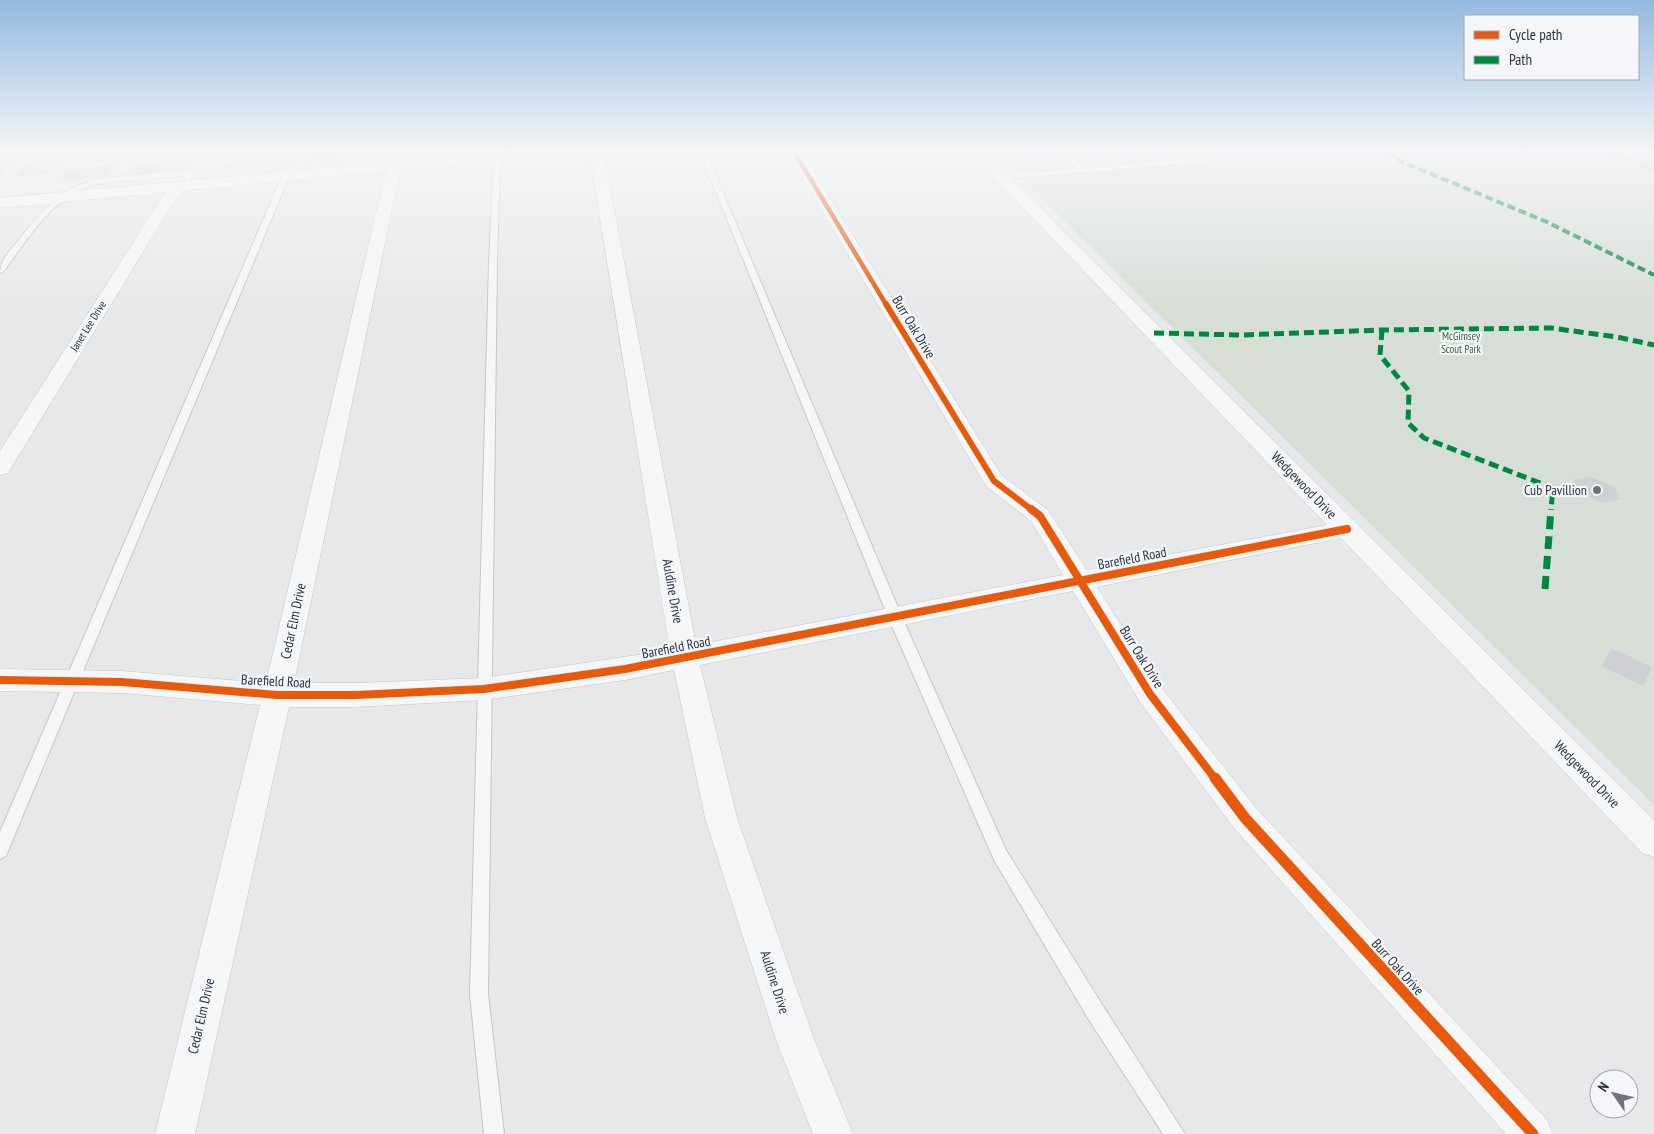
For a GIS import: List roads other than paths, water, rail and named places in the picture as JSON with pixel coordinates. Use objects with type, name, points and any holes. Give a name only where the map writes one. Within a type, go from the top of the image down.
[{"type":"street","name":"Janet Lee Drive","points":[[0,468],[166,203]]},
{"type":"street","name":"Cedar Elm Drive","points":[[175,1134],[187,1075],[277,694],[386,203]]},
{"type":"street","name":"Auldine Drive","points":[[605,203],[685,658],[721,818],[794,1040],[833,1134]]},
{"type":"street","name":"Burr Oak Drive","points":[[825,203],[994,481],[1040,516],[1150,694],[1244,818],[1533,1134]]},
{"type":"street","name":"Wedgewood Drive","points":[[1027,203],[1654,842]]},
{"type":"street","name":"Barefield Road","points":[[0,680],[122,682],[277,694],[356,695],[484,689],[625,669],[685,658],[1347,529]]},
{"type":"lane","points":[[0,270],[57,203]]},
{"type":"lane","points":[[0,851],[277,203]]},
{"type":"lane","points":[[494,1134],[479,994],[493,262],[501,203]]},
{"type":"lane","points":[[724,203],[895,617],[1000,855],[1096,1013],[1175,1134]]},
{"type":"place","name":"Cub Pavillion","points":[[1597,490]]},
{"type":"park label","name":"McGimsey Scout Park","points":[[1461,342]]}]
